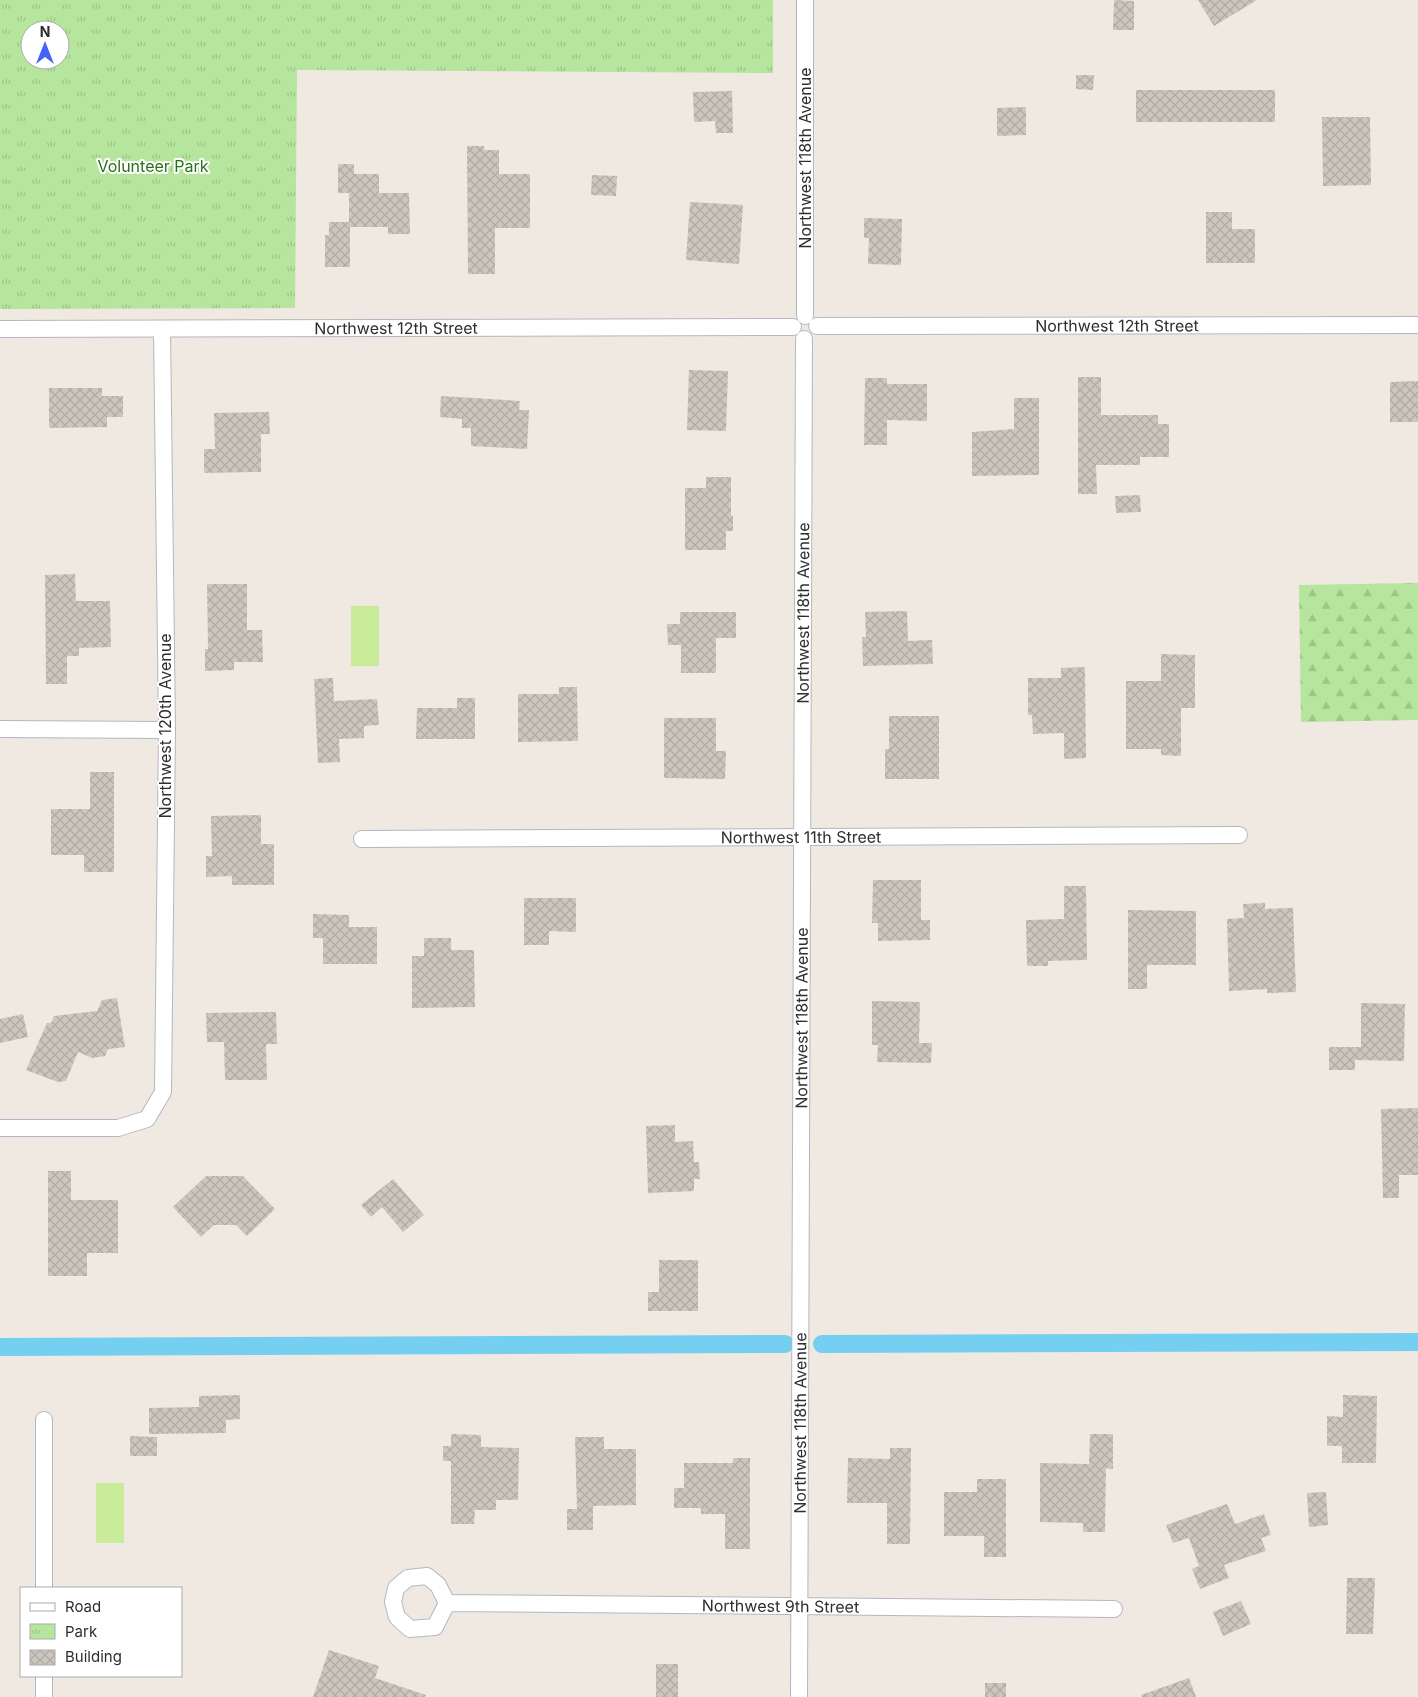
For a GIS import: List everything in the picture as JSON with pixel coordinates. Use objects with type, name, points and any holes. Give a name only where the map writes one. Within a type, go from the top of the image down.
[{"type":"street","name":"Northwest 118th Avenue","points":[[799,1697],[802,1352],[804,339],[796,334],[805,323],[805,0]]},
{"type":"street","name":"Northwest 12th Street","points":[[0,329],[805,323],[1418,325]]},
{"type":"street","name":"Northwest 120th Avenue","points":[[0,1128],[118,1128],[148,1119],[163,1092],[167,730],[162,329]]},
{"type":"street","points":[[0,729],[167,730]]},
{"type":"street","name":"Northwest 11th Street","points":[[362,839],[1239,835]]},
{"type":"street","points":[[44,1420],[44,1587]]},
{"type":"street","name":"Northwest 9th Street","points":[[447,1602],[799,1604],[1114,1609]]},
{"type":"street","points":[[44,1677],[44,1697]]},
{"type":"green space","name":"Volunteer Park","points":[[0,0],[773,0],[773,73],[297,70],[295,308],[0,309]]},
{"type":"green space","points":[[1418,583],[1418,720],[1301,722],[1299,585]]},
{"type":"green space","points":[[351,606],[379,606],[379,666],[351,666]]},
{"type":"green space","points":[[96,1483],[124,1483],[124,1543],[96,1543]]},
{"type":"building","points":[[1114,0],[1134,1],[1134,30],[1113,30]]},
{"type":"building","points":[[1198,0],[1257,0],[1214,26]]},
{"type":"building","points":[[1076,75],[1094,75],[1093,90],[1076,89]]},
{"type":"building","points":[[1136,90],[1275,90],[1275,122],[1136,122]]},
{"type":"building","points":[[732,91],[733,133],[716,133],[715,121],[694,122],[693,92]]},
{"type":"building","points":[[1026,107],[1026,135],[997,136],[997,108]]},
{"type":"building","points":[[1322,117],[1370,117],[1371,185],[1323,186]]},
{"type":"building","points":[[467,146],[484,146],[484,150],[499,150],[499,174],[530,174],[530,228],[495,228],[495,274],[468,274]]},
{"type":"building","points":[[338,164],[354,164],[354,174],[379,174],[379,193],[409,193],[410,234],[388,234],[388,227],[350,227],[350,267],[325,267],[325,235],[329,235],[329,222],[349,222],[349,193],[338,193]]},
{"type":"building","points":[[592,175],[617,176],[616,196],[591,195]]},
{"type":"building","points":[[690,202],[743,205],[739,264],[686,260]]},
{"type":"building","points":[[1206,212],[1232,212],[1232,229],[1255,229],[1255,263],[1206,263]]},
{"type":"building","points":[[864,218],[902,219],[901,265],[868,264],[869,238],[864,238]]},
{"type":"building","points":[[689,370],[728,371],[726,431],[687,430]]},
{"type":"building","points":[[1078,377],[1101,377],[1101,415],[1158,415],[1158,424],[1169,424],[1169,457],[1140,457],[1140,465],[1096,465],[1097,494],[1078,494]]},
{"type":"building","points":[[865,378],[887,378],[887,384],[927,384],[927,421],[887,420],[887,445],[864,445]]},
{"type":"building","points":[[1418,381],[1418,422],[1390,422],[1390,382]]},
{"type":"building","points":[[49,388],[102,388],[102,396],[123,396],[123,417],[107,417],[107,427],[49,428]]},
{"type":"building","points":[[441,396],[520,401],[519,410],[529,410],[527,449],[471,446],[471,428],[462,428],[462,419],[440,417]]},
{"type":"building","points":[[1014,398],[1039,398],[1039,475],[972,476],[972,432],[1014,429]]},
{"type":"building","points":[[269,412],[270,434],[261,434],[261,472],[204,473],[204,449],[215,449],[214,413]]},
{"type":"building","points":[[706,477],[731,477],[733,531],[726,531],[726,550],[685,550],[685,488],[706,488]]},
{"type":"building","points":[[1140,495],[1141,512],[1116,513],[1115,496]]},
{"type":"building","points":[[75,574],[76,601],[110,601],[111,647],[79,648],[79,656],[67,656],[67,684],[46,684],[45,575]]},
{"type":"building","points":[[207,584],[247,584],[247,630],[262,630],[263,662],[234,662],[234,670],[205,671],[205,649],[208,649]]},
{"type":"building","points":[[907,611],[908,641],[932,640],[933,664],[863,666],[862,637],[866,637],[865,612]]},
{"type":"building","points":[[680,612],[736,612],[736,638],[716,638],[716,673],[681,673],[681,645],[668,645],[667,624],[680,624]]},
{"type":"building","points":[[1161,654],[1195,655],[1195,708],[1181,708],[1181,756],[1161,755],[1161,749],[1126,749],[1126,681],[1161,681]]},
{"type":"building","points":[[1085,667],[1086,758],[1064,759],[1064,733],[1033,734],[1032,715],[1028,715],[1028,678],[1061,678],[1061,668]]},
{"type":"building","points":[[333,678],[334,701],[377,699],[379,725],[364,726],[364,738],[339,739],[340,762],[318,763],[314,679]]},
{"type":"building","points":[[559,687],[577,687],[578,741],[518,742],[518,694],[559,694]]},
{"type":"building","points":[[457,698],[475,698],[475,739],[416,739],[417,708],[457,708]]},
{"type":"building","points":[[889,716],[939,716],[939,779],[885,779],[885,749],[889,749]]},
{"type":"building","points":[[664,718],[716,718],[716,751],[726,751],[725,779],[664,778]]},
{"type":"building","points":[[90,772],[114,772],[114,872],[84,872],[84,855],[51,855],[51,809],[90,809]]},
{"type":"building","points":[[261,815],[261,844],[274,844],[274,885],[232,885],[232,876],[206,877],[206,856],[212,856],[211,816]]},
{"type":"building","points":[[873,880],[921,880],[921,920],[930,920],[930,940],[878,941],[878,923],[872,923]]},
{"type":"building","points":[[1064,886],[1086,886],[1087,960],[1048,961],[1048,966],[1027,966],[1026,920],[1064,919]]},
{"type":"building","points":[[524,898],[576,898],[576,932],[549,931],[549,945],[524,945]]},
{"type":"building","points":[[1265,903],[1265,909],[1293,908],[1296,992],[1267,993],[1267,989],[1229,991],[1227,919],[1244,918],[1243,904]]},
{"type":"building","points":[[1128,910],[1196,911],[1196,965],[1147,965],[1147,989],[1128,989]]},
{"type":"building","points":[[313,914],[349,915],[349,927],[377,927],[377,964],[323,964],[323,938],[313,938]]},
{"type":"building","points":[[424,938],[451,938],[451,950],[474,950],[475,1007],[412,1008],[412,956],[424,956]]},
{"type":"building","points":[[117,998],[125,1047],[108,1049],[105,1056],[92,1058],[78,1052],[66,1081],[58,1082],[26,1070],[47,1023],[51,1023],[54,1016],[97,1011],[102,1000]]},
{"type":"building","points":[[872,1001],[920,1002],[919,1043],[932,1043],[931,1063],[877,1062],[878,1045],[872,1045]]},
{"type":"building","points":[[1361,1003],[1405,1004],[1404,1061],[1355,1060],[1355,1070],[1329,1070],[1329,1047],[1361,1047]]},
{"type":"building","points":[[276,1012],[277,1044],[266,1044],[267,1080],[225,1080],[224,1042],[207,1042],[206,1013]]},
{"type":"building","points":[[23,1014],[28,1037],[0,1043],[0,1019]]},
{"type":"building","points":[[1418,1108],[1418,1175],[1399,1175],[1399,1198],[1383,1198],[1381,1109]]},
{"type":"building","points":[[675,1125],[675,1142],[693,1141],[694,1162],[699,1162],[700,1179],[694,1179],[694,1191],[648,1193],[646,1126]]},
{"type":"building","points":[[48,1171],[71,1171],[71,1200],[118,1200],[118,1253],[87,1253],[87,1276],[48,1276]]},
{"type":"building","points":[[206,1176],[243,1176],[275,1209],[247,1236],[236,1225],[214,1225],[201,1237],[173,1207]]},
{"type":"building","points":[[393,1179],[424,1215],[403,1232],[382,1207],[371,1217],[361,1205]]},
{"type":"building","points":[[659,1260],[698,1260],[698,1311],[648,1311],[648,1292],[659,1292]]},
{"type":"building","points":[[240,1395],[240,1419],[226,1420],[226,1433],[149,1434],[149,1408],[199,1407],[199,1396]]},
{"type":"building","points":[[1343,1395],[1377,1396],[1376,1463],[1342,1463],[1342,1446],[1327,1446],[1327,1416],[1343,1417]]},
{"type":"building","points":[[451,1434],[481,1435],[481,1447],[519,1448],[518,1500],[496,1500],[496,1510],[475,1510],[474,1524],[451,1524],[451,1461],[443,1461],[443,1446],[451,1446]]},
{"type":"building","points":[[1090,1434],[1113,1434],[1113,1469],[1106,1468],[1105,1532],[1083,1532],[1083,1523],[1040,1522],[1040,1463],[1089,1464]]},
{"type":"building","points":[[130,1436],[157,1437],[157,1456],[130,1456]]},
{"type":"building","points":[[575,1437],[604,1437],[604,1449],[636,1449],[636,1505],[593,1506],[593,1530],[567,1530],[567,1509],[577,1509]]},
{"type":"building","points":[[890,1448],[911,1448],[910,1544],[887,1544],[887,1503],[847,1503],[848,1458],[890,1459]]},
{"type":"building","points":[[733,1458],[750,1458],[750,1549],[725,1549],[725,1514],[701,1514],[701,1508],[674,1508],[674,1488],[684,1488],[684,1463],[733,1463]]},
{"type":"building","points":[[977,1479],[1006,1479],[1006,1557],[984,1557],[984,1536],[944,1536],[944,1492],[977,1492]]},
{"type":"building","points":[[1326,1492],[1328,1525],[1309,1527],[1307,1493]]},
{"type":"building","points":[[1227,1504],[1235,1524],[1264,1514],[1271,1535],[1261,1538],[1266,1551],[1224,1565],[1229,1578],[1200,1589],[1192,1569],[1199,1566],[1189,1538],[1173,1543],[1166,1525]]},
{"type":"building","points":[[1347,1578],[1375,1578],[1373,1634],[1346,1634]]},
{"type":"building","points":[[1241,1601],[1251,1624],[1223,1636],[1213,1612]]},
{"type":"building","points":[[329,1650],[379,1666],[375,1678],[426,1695],[425,1697],[313,1697]]},
{"type":"building","points":[[656,1664],[678,1664],[678,1697],[656,1697]]},
{"type":"building","points":[[1189,1678],[1196,1697],[1142,1697],[1141,1695]]},
{"type":"building","points":[[985,1683],[1006,1683],[1006,1697],[985,1697]]},
{"type":"waterway","points":[[822,1344],[1418,1342]]},
{"type":"waterway","points":[[0,1347],[785,1344]]}]
